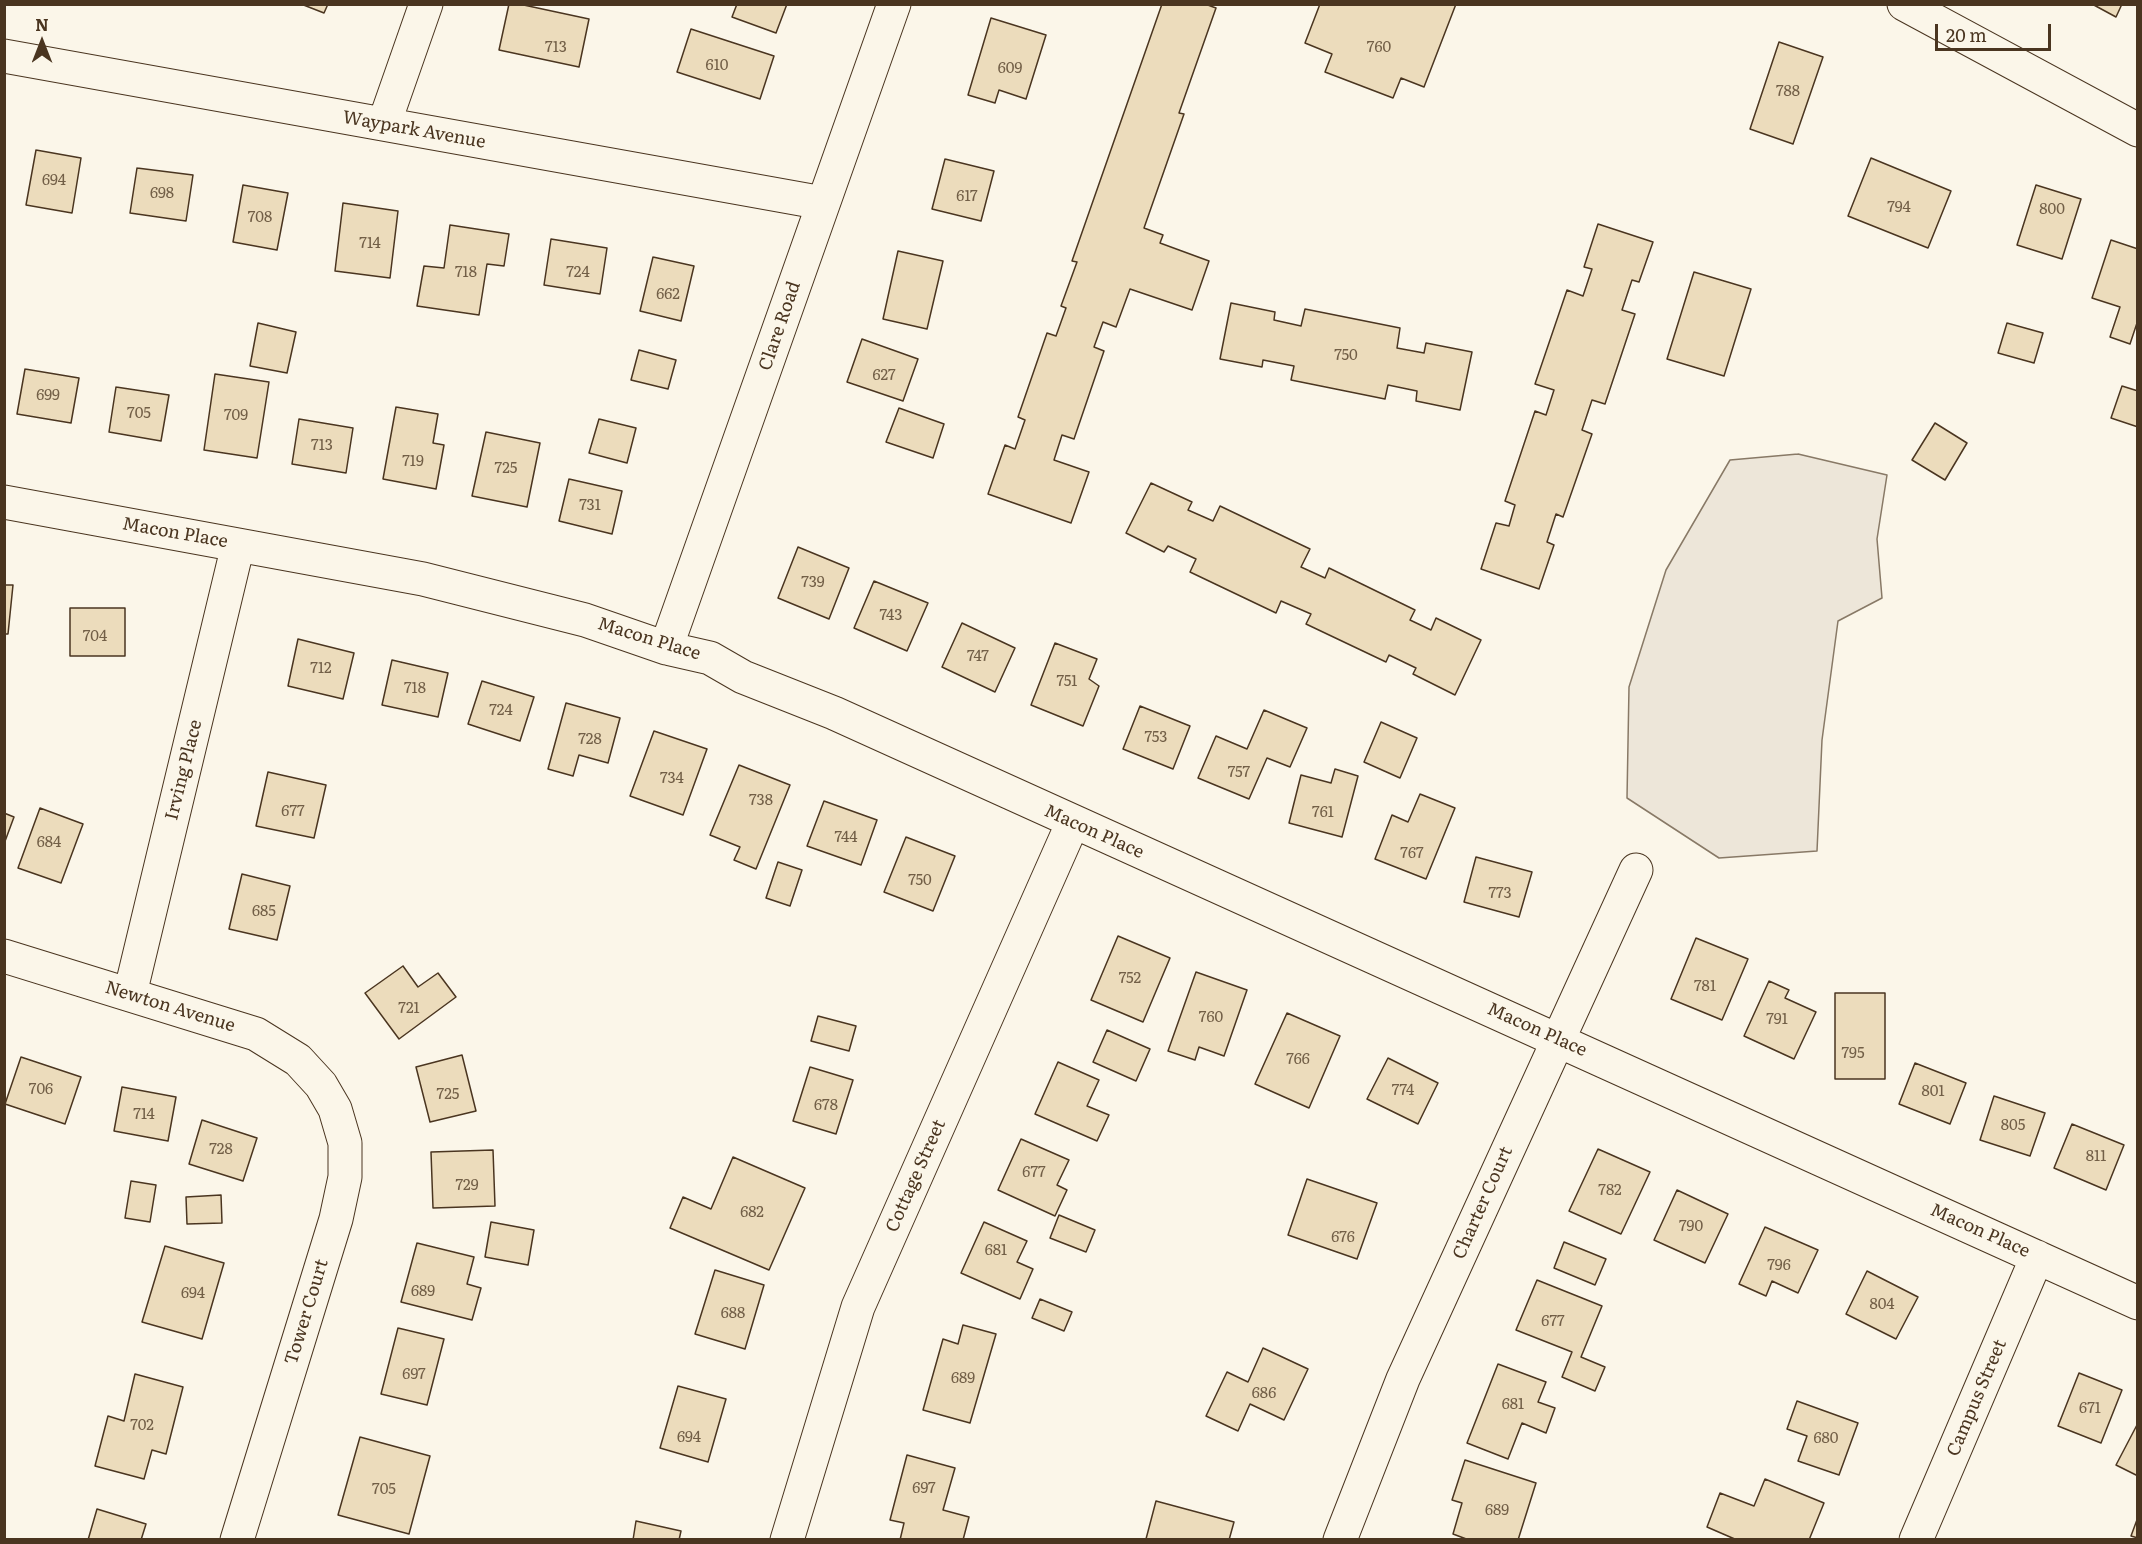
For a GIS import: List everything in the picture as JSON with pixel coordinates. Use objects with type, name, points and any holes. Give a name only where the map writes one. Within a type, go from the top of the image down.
[{"type":"street","points":[[384,124],[426,4]]},
{"type":"street","name":"Clare Road","points":[[666,648],[894,4]]},
{"type":"street","points":[[1904,4],[2138,130]]},
{"type":"street","name":"Waypark Avenue","points":[[4,56],[823,204]]},
{"type":"street","name":"Macon Place","points":[[4,502],[423,579],[585,620],[666,648],[710,658],[743,677],[834,713],[2138,1303]]},
{"type":"street","name":"Irving Place","points":[[130,994],[238,545]]},
{"type":"street","name":"Cottage Street","points":[[787,1539],[858,1307],[1073,822]]},
{"type":"street","name":"Charter Court","points":[[1340,1539],[1403,1378],[1636,870]]},
{"type":"street","name":"Newton Avenue","points":[[4,956],[256,1034],[298,1060],[321,1085]]},
{"type":"street","name":"Tower Court","points":[[237,1539],[336,1219],[345,1177],[345,1143],[335,1109],[321,1085]]},
{"type":"street","name":"Campus Street","points":[[1916,1539],[2037,1257]]},
{"type":"shaded area","points":[[1798,454],[1887,475],[1877,539],[1882,598],[1838,621],[1822,740],[1817,851],[1719,858],[1627,798],[1629,687],[1666,570],[1730,460]]},
{"type":"building","points":[[301,4],[328,4],[324,13]]},
{"type":"building","points":[[509,4],[519,4],[589,19],[579,67],[499,50]]},
{"type":"building","points":[[737,4],[787,4],[776,33],[732,17]]},
{"type":"building","points":[[1162,4],[1205,4],[1216,8],[1179,113],[1184,114],[1144,228],[1163,235],[1160,243],[1209,261],[1192,310],[1130,289],[1116,327],[1103,322],[1094,347],[1104,351],[1074,439],[1062,435],[1054,460],[1089,472],[1071,523],[988,494],[1005,445],[1015,449],[1025,420],[1018,417],[1047,333],[1056,336],[1066,308],[1061,306],[1077,262],[1072,261]]},
{"type":"building","points":[[1320,4],[1456,4],[1424,87],[1401,78],[1393,98],[1325,72],[1332,54],[1305,43]]},
{"type":"building","points":[[2092,4],[2122,4],[2116,17]]},
{"type":"building","points":[[991,18],[1046,35],[1026,99],[999,90],[995,103],[968,95]]},
{"type":"building","points":[[691,29],[774,56],[760,99],[677,72]]},
{"type":"building","points":[[1779,42],[1823,57],[1793,144],[1750,129]]},
{"type":"building","points":[[36,150],[81,158],[72,213],[26,205]]},
{"type":"building","points":[[1871,158],[1951,191],[1928,248],[1848,216]]},
{"type":"building","points":[[945,159],[994,171],[981,221],[932,209]]},
{"type":"building","points":[[137,168],[193,175],[186,221],[130,213]]},
{"type":"building","points":[[243,185],[288,193],[277,250],[233,242]]},
{"type":"building","points":[[2036,185],[2081,199],[2062,259],[2017,245]]},
{"type":"building","points":[[343,203],[398,211],[390,278],[335,271]]},
{"type":"building","points":[[1598,224],[1653,242],[1639,282],[1632,280],[1622,310],[1635,314],[1605,404],[1592,400],[1582,430],[1592,434],[1563,517],[1556,514],[1547,542],[1554,545],[1539,589],[1481,569],[1496,523],[1509,526],[1515,505],[1505,501],[1535,411],[1546,415],[1554,390],[1535,384],[1567,290],[1583,296],[1592,269],[1584,267]]},
{"type":"building","points":[[450,225],[509,234],[504,266],[487,264],[479,315],[417,306],[424,266],[444,268]]},
{"type":"building","points":[[551,239],[607,248],[600,294],[544,285]]},
{"type":"building","points":[[2111,240],[2138,249],[2138,320],[2130,344],[2110,337],[2120,307],[2092,298]]},
{"type":"building","points":[[898,251],[943,261],[927,329],[883,319]]},
{"type":"building","points":[[653,257],[694,266],[681,321],[640,311]]},
{"type":"building","points":[[1694,272],[1751,289],[1724,376],[1667,359]]},
{"type":"building","points":[[1231,303],[1275,312],[1274,320],[1301,326],[1305,309],[1400,328],[1397,348],[1424,353],[1426,343],[1472,352],[1460,410],[1416,401],[1417,391],[1388,385],[1385,399],[1291,380],[1294,366],[1263,360],[1262,367],[1220,359]]},
{"type":"building","points":[[258,323],[296,332],[287,373],[250,366]]},
{"type":"building","points":[[2007,323],[2043,333],[2034,363],[1998,353]]},
{"type":"building","points":[[862,339],[918,359],[903,401],[847,382]]},
{"type":"building","points":[[639,350],[676,360],[668,389],[631,380]]},
{"type":"building","points":[[25,369],[79,378],[71,423],[17,414]]},
{"type":"building","points":[[215,374],[269,382],[257,458],[204,450]]},
{"type":"building","points":[[2122,386],[2138,391],[2138,427],[2111,418]]},
{"type":"building","points":[[116,387],[169,395],[161,441],[109,432]]},
{"type":"building","points":[[396,407],[438,414],[433,443],[444,445],[436,489],[383,479]]},
{"type":"building","points":[[899,408],[944,424],[933,458],[886,442]]},
{"type":"building","points":[[299,419],[353,428],[346,473],[292,464]]},
{"type":"building","points":[[599,419],[636,428],[627,463],[589,453]]},
{"type":"building","points":[[1935,423],[1967,443],[1945,480],[1912,460]]},
{"type":"building","points":[[486,432],[540,443],[527,507],[472,496]]},
{"type":"building","points":[[569,479],[622,491],[612,534],[559,521]]},
{"type":"building","points":[[1151,483],[1192,502],[1188,510],[1213,521],[1220,506],[1310,549],[1301,567],[1325,578],[1329,568],[1415,610],[1410,620],[1431,630],[1436,618],[1481,640],[1455,695],[1413,674],[1416,668],[1389,655],[1386,662],[1306,624],[1311,614],[1281,601],[1276,613],[1190,572],[1196,559],[1168,546],[1164,552],[1126,533]]},
{"type":"building","points":[[798,547],[849,568],[829,619],[778,598]]},
{"type":"building","points":[[874,581],[928,603],[907,651],[854,628]]},
{"type":"building","points":[[4,585],[13,585],[8,634],[4,634]]},
{"type":"building","points":[[70,608],[125,608],[125,656],[70,656]]},
{"type":"building","points":[[962,623],[1015,648],[995,692],[942,667]]},
{"type":"building","points":[[298,639],[354,653],[343,699],[288,686]]},
{"type":"building","points":[[1055,643],[1097,659],[1089,679],[1099,686],[1083,726],[1031,705]]},
{"type":"building","points":[[392,660],[448,673],[438,717],[382,705]]},
{"type":"building","points":[[482,681],[534,697],[520,741],[468,724]]},
{"type":"building","points":[[566,703],[620,718],[608,763],[579,755],[573,776],[548,769]]},
{"type":"building","points":[[1140,706],[1190,726],[1173,769],[1123,749]]},
{"type":"building","points":[[1264,710],[1307,728],[1290,767],[1267,758],[1249,799],[1198,778],[1216,736],[1247,749]]},
{"type":"building","points":[[1381,722],[1417,738],[1400,778],[1364,762]]},
{"type":"building","points":[[654,731],[707,749],[683,815],[630,796]]},
{"type":"building","points":[[739,765],[790,785],[756,869],[734,860],[740,847],[710,835]]},
{"type":"building","points":[[1335,769],[1358,776],[1342,837],[1289,823],[1301,775],[1331,783]]},
{"type":"building","points":[[268,772],[326,785],[314,838],[256,826]]},
{"type":"building","points":[[1420,794],[1455,808],[1426,879],[1375,859],[1392,815],[1408,822]]},
{"type":"building","points":[[824,801],[877,820],[861,865],[807,846]]},
{"type":"building","points":[[40,808],[83,824],[61,883],[18,868]]},
{"type":"building","points":[[4,813],[14,817],[4,844]]},
{"type":"building","points":[[906,837],[955,856],[933,911],[884,892]]},
{"type":"building","points":[[1476,857],[1532,872],[1519,917],[1464,902]]},
{"type":"building","points":[[778,862],[802,870],[790,906],[766,898]]},
{"type":"building","points":[[242,874],[290,886],[277,940],[229,929]]},
{"type":"building","points":[[1118,936],[1170,958],[1143,1022],[1091,1000]]},
{"type":"building","points":[[1696,938],[1748,959],[1722,1020],[1671,999]]},
{"type":"building","points":[[403,966],[418,987],[438,973],[456,997],[399,1039],[365,993]]},
{"type":"building","points":[[1196,972],[1247,990],[1224,1056],[1199,1047],[1195,1060],[1168,1051]]},
{"type":"building","points":[[1769,981],[1789,990],[1785,998],[1816,1012],[1794,1059],[1744,1036]]},
{"type":"building","points":[[1835,993],[1885,993],[1885,1079],[1835,1079]]},
{"type":"building","points":[[1287,1013],[1340,1036],[1309,1108],[1255,1084]]},
{"type":"building","points":[[818,1016],[856,1026],[849,1051],[811,1041]]},
{"type":"building","points":[[1107,1030],[1150,1049],[1136,1081],[1093,1062]]},
{"type":"building","points":[[462,1055],[476,1111],[430,1122],[416,1067]]},
{"type":"building","points":[[21,1057],[81,1077],[65,1124],[5,1104]]},
{"type":"building","points":[[1388,1058],[1438,1083],[1418,1124],[1367,1099]]},
{"type":"building","points":[[1058,1062],[1099,1080],[1087,1106],[1109,1115],[1097,1141],[1035,1114]]},
{"type":"building","points":[[1915,1063],[1966,1083],[1950,1124],[1899,1104]]},
{"type":"building","points":[[810,1067],[853,1080],[836,1134],[793,1121]]},
{"type":"building","points":[[122,1087],[176,1097],[168,1141],[114,1131]]},
{"type":"building","points":[[1994,1096],[2045,1113],[2030,1156],[1980,1140]]},
{"type":"building","points":[[202,1120],[257,1138],[243,1181],[189,1164]]},
{"type":"building","points":[[2072,1124],[2124,1145],[2106,1190],[2054,1168]]},
{"type":"building","points":[[1021,1139],[1069,1160],[1057,1185],[1067,1190],[1055,1216],[998,1190]]},
{"type":"building","points":[[1598,1149],[1650,1172],[1621,1234],[1569,1211]]},
{"type":"building","points":[[493,1150],[495,1206],[433,1208],[431,1152]]},
{"type":"building","points":[[733,1157],[805,1188],[769,1270],[670,1228],[683,1197],[711,1209]]},
{"type":"building","points":[[1307,1179],[1377,1203],[1357,1259],[1288,1235]]},
{"type":"building","points":[[131,1181],[156,1185],[150,1222],[125,1218]]},
{"type":"building","points":[[1677,1190],[1728,1214],[1705,1263],[1654,1240]]},
{"type":"building","points":[[221,1195],[222,1223],[187,1224],[186,1197]]},
{"type":"building","points":[[1059,1215],[1095,1230],[1086,1252],[1050,1238]]},
{"type":"building","points":[[491,1222],[534,1230],[528,1265],[485,1257]]},
{"type":"building","points":[[984,1222],[1027,1241],[1017,1262],[1033,1269],[1020,1299],[961,1273]]},
{"type":"building","points":[[1765,1227],[1818,1250],[1798,1293],[1772,1281],[1766,1296],[1739,1284]]},
{"type":"building","points":[[1564,1242],[1606,1259],[1595,1285],[1554,1268]]},
{"type":"building","points":[[417,1243],[474,1257],[467,1284],[481,1288],[472,1320],[401,1302]]},
{"type":"building","points":[[165,1246],[224,1263],[202,1339],[142,1322]]},
{"type":"building","points":[[715,1270],[764,1285],[745,1349],[695,1334]]},
{"type":"building","points":[[1867,1271],[1918,1297],[1896,1339],[1846,1314]]},
{"type":"building","points":[[1537,1280],[1602,1306],[1581,1357],[1605,1367],[1595,1391],[1562,1377],[1572,1352],[1516,1330]]},
{"type":"building","points":[[1040,1299],[1072,1312],[1064,1331],[1032,1318]]},
{"type":"building","points":[[963,1325],[996,1334],[970,1423],[923,1410],[943,1339],[958,1344]]},
{"type":"building","points":[[398,1328],[444,1339],[427,1405],[381,1394]]},
{"type":"building","points":[[1263,1348],[1308,1369],[1284,1420],[1250,1404],[1238,1431],[1206,1416],[1227,1372],[1248,1382]]},
{"type":"building","points":[[1498,1364],[1546,1382],[1538,1402],[1555,1408],[1546,1433],[1522,1423],[1508,1459],[1467,1443]]},
{"type":"building","points":[[2079,1373],[2122,1390],[2101,1443],[2058,1426]]},
{"type":"building","points":[[135,1374],[183,1387],[166,1454],[152,1450],[144,1479],[95,1466],[108,1416],[124,1421]]},
{"type":"building","points":[[678,1386],[726,1399],[708,1462],[660,1448]]},
{"type":"building","points":[[1797,1401],[1858,1423],[1839,1475],[1798,1461],[1807,1436],[1787,1429]]},
{"type":"building","points":[[2138,1423],[2138,1476],[2116,1465]]},
{"type":"building","points":[[360,1437],[430,1456],[409,1534],[338,1515]]},
{"type":"building","points":[[907,1455],[955,1468],[943,1510],[969,1517],[963,1540],[900,1540],[904,1523],[890,1520]]},
{"type":"building","points":[[1465,1460],[1536,1483],[1518,1540],[1469,1540],[1453,1534],[1462,1503],[1452,1500]]},
{"type":"building","points":[[1765,1479],[1824,1503],[1809,1540],[1737,1540],[1707,1527],[1720,1493],[1754,1506]]},
{"type":"building","points":[[1156,1501],[1234,1522],[1229,1540],[1146,1539]]},
{"type":"building","points":[[97,1509],[146,1524],[141,1540],[88,1540]]},
{"type":"building","points":[[2138,1517],[2138,1538],[2131,1536]]},
{"type":"building","points":[[636,1521],[681,1531],[679,1540],[633,1540]]}]
